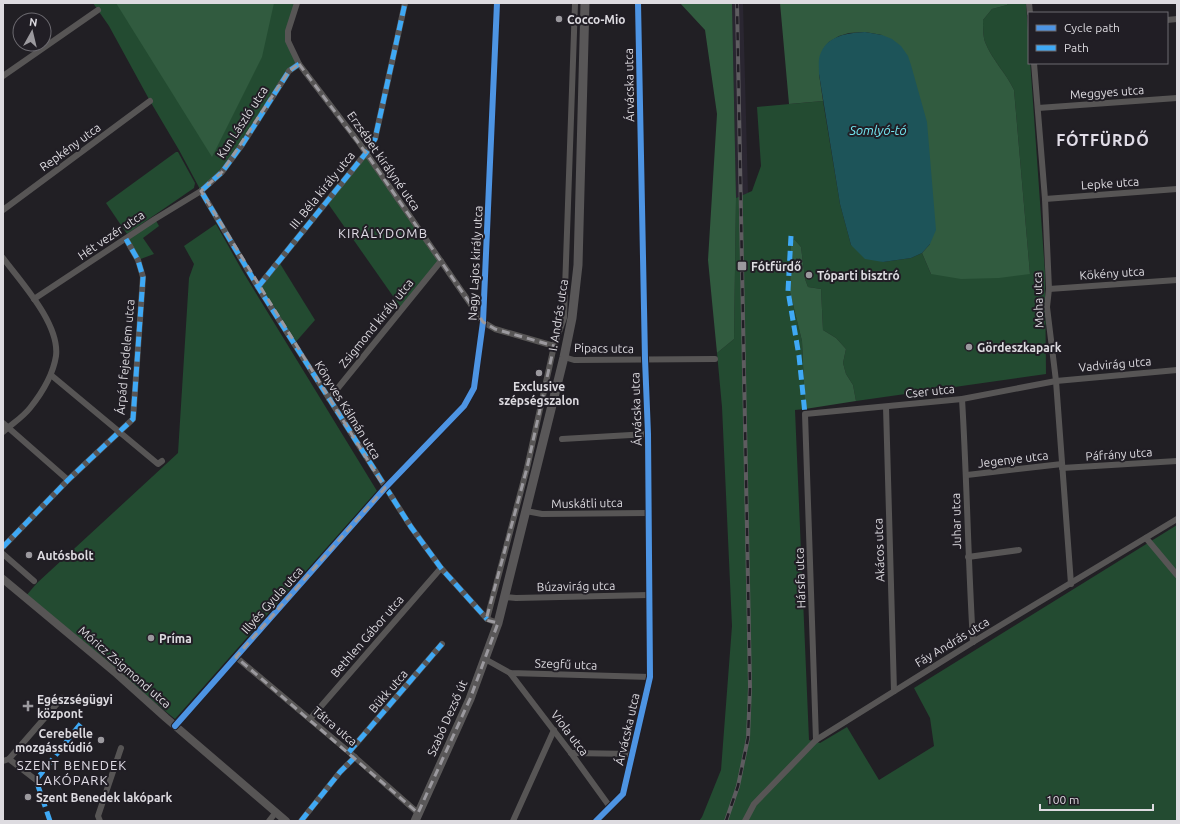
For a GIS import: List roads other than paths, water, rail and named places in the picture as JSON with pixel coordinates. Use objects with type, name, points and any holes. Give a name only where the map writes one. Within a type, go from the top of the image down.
[{"type":"main road","name":"I. András utca","points":[[498,623],[564,357],[572,318],[578,265],[585,3]]},
{"type":"main road","name":"Szabó Dezső út","points":[[416,817],[470,698],[498,623]]},
{"type":"street","name":"Erzsébet királyné utca","points":[[297,3],[288,31],[288,41],[299,64],[366,154],[483,322],[495,329],[554,346]]},
{"type":"street","name":"III. Béla király utca","points":[[258,287],[366,154],[375,139],[404,3]]},
{"type":"street","name":"Nagy Lajos király utca","points":[[385,488],[464,406],[474,388],[483,322],[497,3]]},
{"type":"street","points":[[575,3],[585,3]]},
{"type":"street","name":"I. András utca","points":[[486,619],[527,468],[554,346],[564,318],[575,3]]},
{"type":"street","name":"Árvácska utca","points":[[596,821],[623,794],[650,677],[648,434],[645,359],[638,3]]},
{"type":"street","points":[[3,76],[98,10]]},
{"type":"street","name":"Kun László utca","points":[[201,191],[222,172],[242,145],[289,71],[299,64]]},
{"type":"street","name":"Moha utca","points":[[1034,64],[1045,199],[1049,289],[1047,307],[1056,381],[1072,584]]},
{"type":"street","name":"Meggyes utca","points":[[1038,108],[1177,98]]},
{"type":"street","name":"Repkény utca","points":[[3,210],[150,101]]},
{"type":"street","name":"Lepke utca","points":[[1045,199],[1177,189]]},
{"type":"street","name":"Hét vezér utca","points":[[34,299],[155,219],[201,191]]},
{"type":"street","name":"Könyves Kálmán utca","points":[[201,191],[258,287],[385,488],[441,568],[486,619]]},
{"type":"street","name":"Árpád fejedelem utca","points":[[3,546],[68,480],[133,419],[143,277],[138,260],[126,239]]},
{"type":"street","points":[[3,258],[44,312],[54,336],[56,355],[51,375],[30,408],[6,430]]},
{"type":"street","name":"Zsigmond király utca","points":[[329,399],[441,261]]},
{"type":"street","name":"Kökény utca","points":[[1049,289],[1177,280]]},
{"type":"street","name":"Pipacs utca","points":[[564,357],[574,360],[715,359]]},
{"type":"street","name":"Vadvirág utca","points":[[1056,381],[1177,370]]},
{"type":"street","points":[[51,375],[158,464],[162,461]]},
{"type":"street","name":"Cser utca","points":[[805,414],[962,399],[1056,381]]},
{"type":"street","name":"Juhar utca","points":[[962,399],[967,475],[968,557],[973,642]]},
{"type":"street","name":"Akácos utca","points":[[886,407],[894,691]]},
{"type":"street","name":"Hársfa utca","points":[[805,414],[816,740]]},
{"type":"street","points":[[3,423],[6,430],[68,480]]},
{"type":"street","points":[[562,438],[648,434]]},
{"type":"street","name":"Páfrány utca","points":[[1062,466],[1177,461]]},
{"type":"street","name":"Jegenye utca","points":[[967,475],[1062,466]]},
{"type":"street","name":"Illyés Gyula utca","points":[[175,726],[385,488]]},
{"type":"street","name":"Muskátli utca","points":[[526,511],[542,514],[648,513]]},
{"type":"street","name":"Fáy András utca","points":[[745,821],[754,804],[816,740],[973,642],[1072,584],[1177,519]]},
{"type":"street","points":[[1146,538],[1177,575]]},
{"type":"street","points":[[968,557],[1019,550]]},
{"type":"street","points":[[3,554],[34,581]]},
{"type":"street","name":"Bethlen Gábor utca","points":[[310,719],[441,568]]},
{"type":"street","name":"Móricz Zsigmond utca","points":[[3,579],[117,674],[286,821]]},
{"type":"street","name":"Búzavirág utca","points":[[504,597],[649,595]]},
{"type":"street","points":[[486,619],[498,623]]},
{"type":"street","name":"Bükk utca","points":[[349,752],[442,644]]},
{"type":"street","name":"Tátra utca","points":[[236,657],[355,757],[416,817]]},
{"type":"street","name":"Szegfű utca","points":[[485,660],[510,673],[650,677]]},
{"type":"street","name":"Viola utca","points":[[510,673],[572,753],[610,807]]},
{"type":"street","points":[[36,780],[6,760],[62,698]]},
{"type":"street","points":[[513,821],[554,730]]},
{"type":"street","points":[[100,821],[98,816],[121,748]]},
{"type":"street","points":[[572,753],[633,754]]},
{"type":"street","points":[[301,821],[340,772],[355,757]]},
{"type":"street","points":[[269,821],[276,812]]},
{"type":"water","name":"Somlyó-tó","points":[[865,32],[882,35],[892,39],[901,46],[908,56],[927,122],[936,230],[930,244],[922,253],[911,258],[883,262],[865,259],[851,245],[840,204],[819,74],[819,57],[823,48],[828,43],[845,34]]},
{"type":"railway","points":[[726,821],[738,786],[748,738],[750,687],[737,3]]},
{"type":"place","name":"Cocco-Mio","points":[[559,19]]},
{"type":"place","name":"Fótfürdő","points":[[742,266]]},
{"type":"place","name":"Tóparti bisztró","points":[[809,275]]},
{"type":"place","name":"Gördeszkapark","points":[[969,347]]},
{"type":"place","name":"Exclusive szépségszalon","points":[[539,373]]},
{"type":"place","name":"Autósbolt","points":[[29,555]]},
{"type":"place","name":"Príma","points":[[151,638]]},
{"type":"place","name":"Egészségügyi központ","points":[[28,706]]},
{"type":"place","name":"Cerebelle mozgásstúdió","points":[[101,740]]},
{"type":"place","name":"Szent Benedek lakópark","points":[[28,797]]},
{"type":"district","name":"FÓTFÜRDŐ","points":[[1103,140]]},
{"type":"district","name":"KIRÁLYDOMB","points":[[383,233]]},
{"type":"district","name":"SZENT BENEDEK LAKÓPARK","points":[[72,772]]}]
